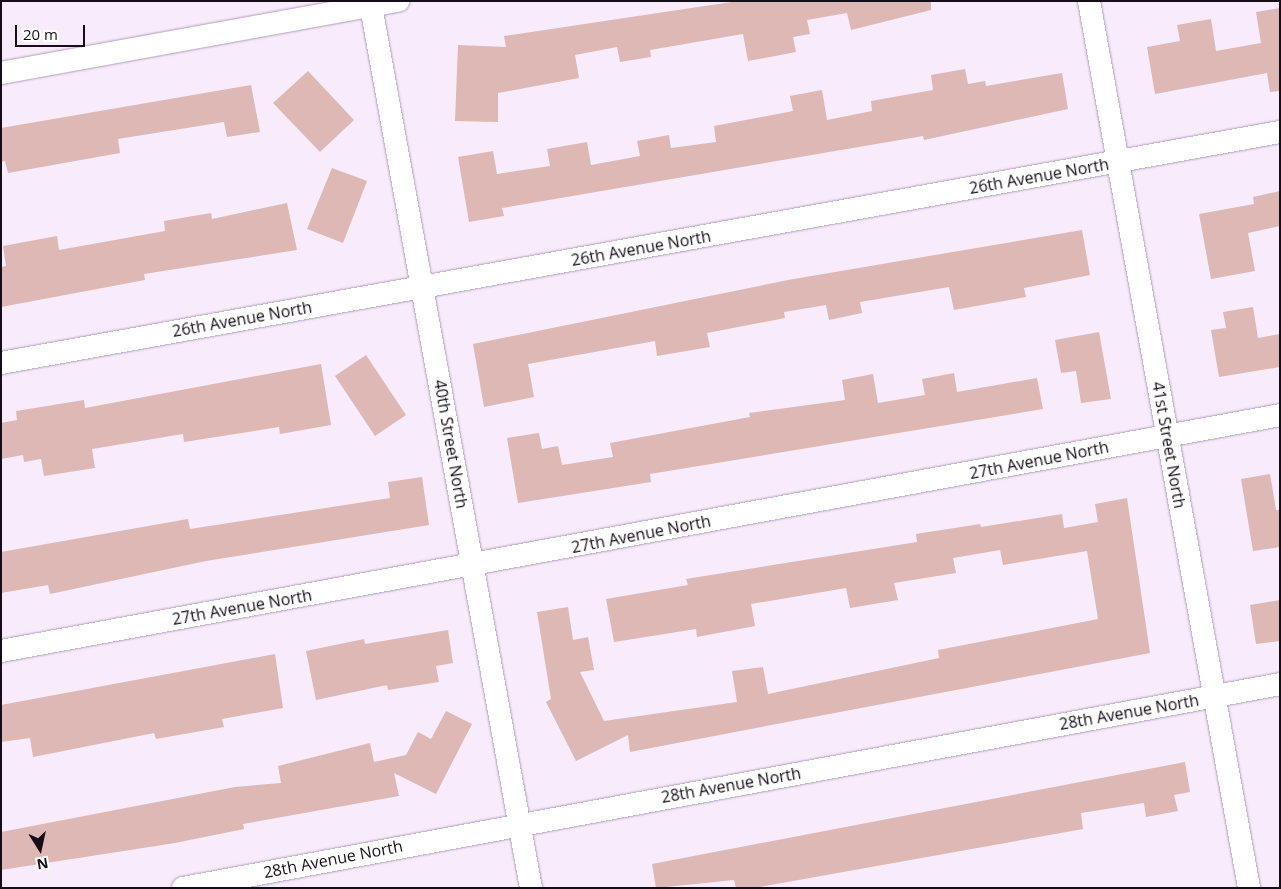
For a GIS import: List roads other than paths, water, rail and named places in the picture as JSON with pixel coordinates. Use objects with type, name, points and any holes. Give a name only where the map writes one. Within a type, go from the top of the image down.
[{"type":"street","points":[[1,72],[371,4],[399,1]]},
{"type":"street","name":"41st Street North","points":[[1089,1],[1249,888]]},
{"type":"street","name":"40th Street North","points":[[371,4],[532,888]]},
{"type":"street","name":"26th Avenue North","points":[[1,363],[1280,132]]},
{"type":"street","name":"27th Avenue North","points":[[1,651],[1280,415]]},
{"type":"street","name":"28th Avenue North","points":[[183,888],[1280,684]]}]
